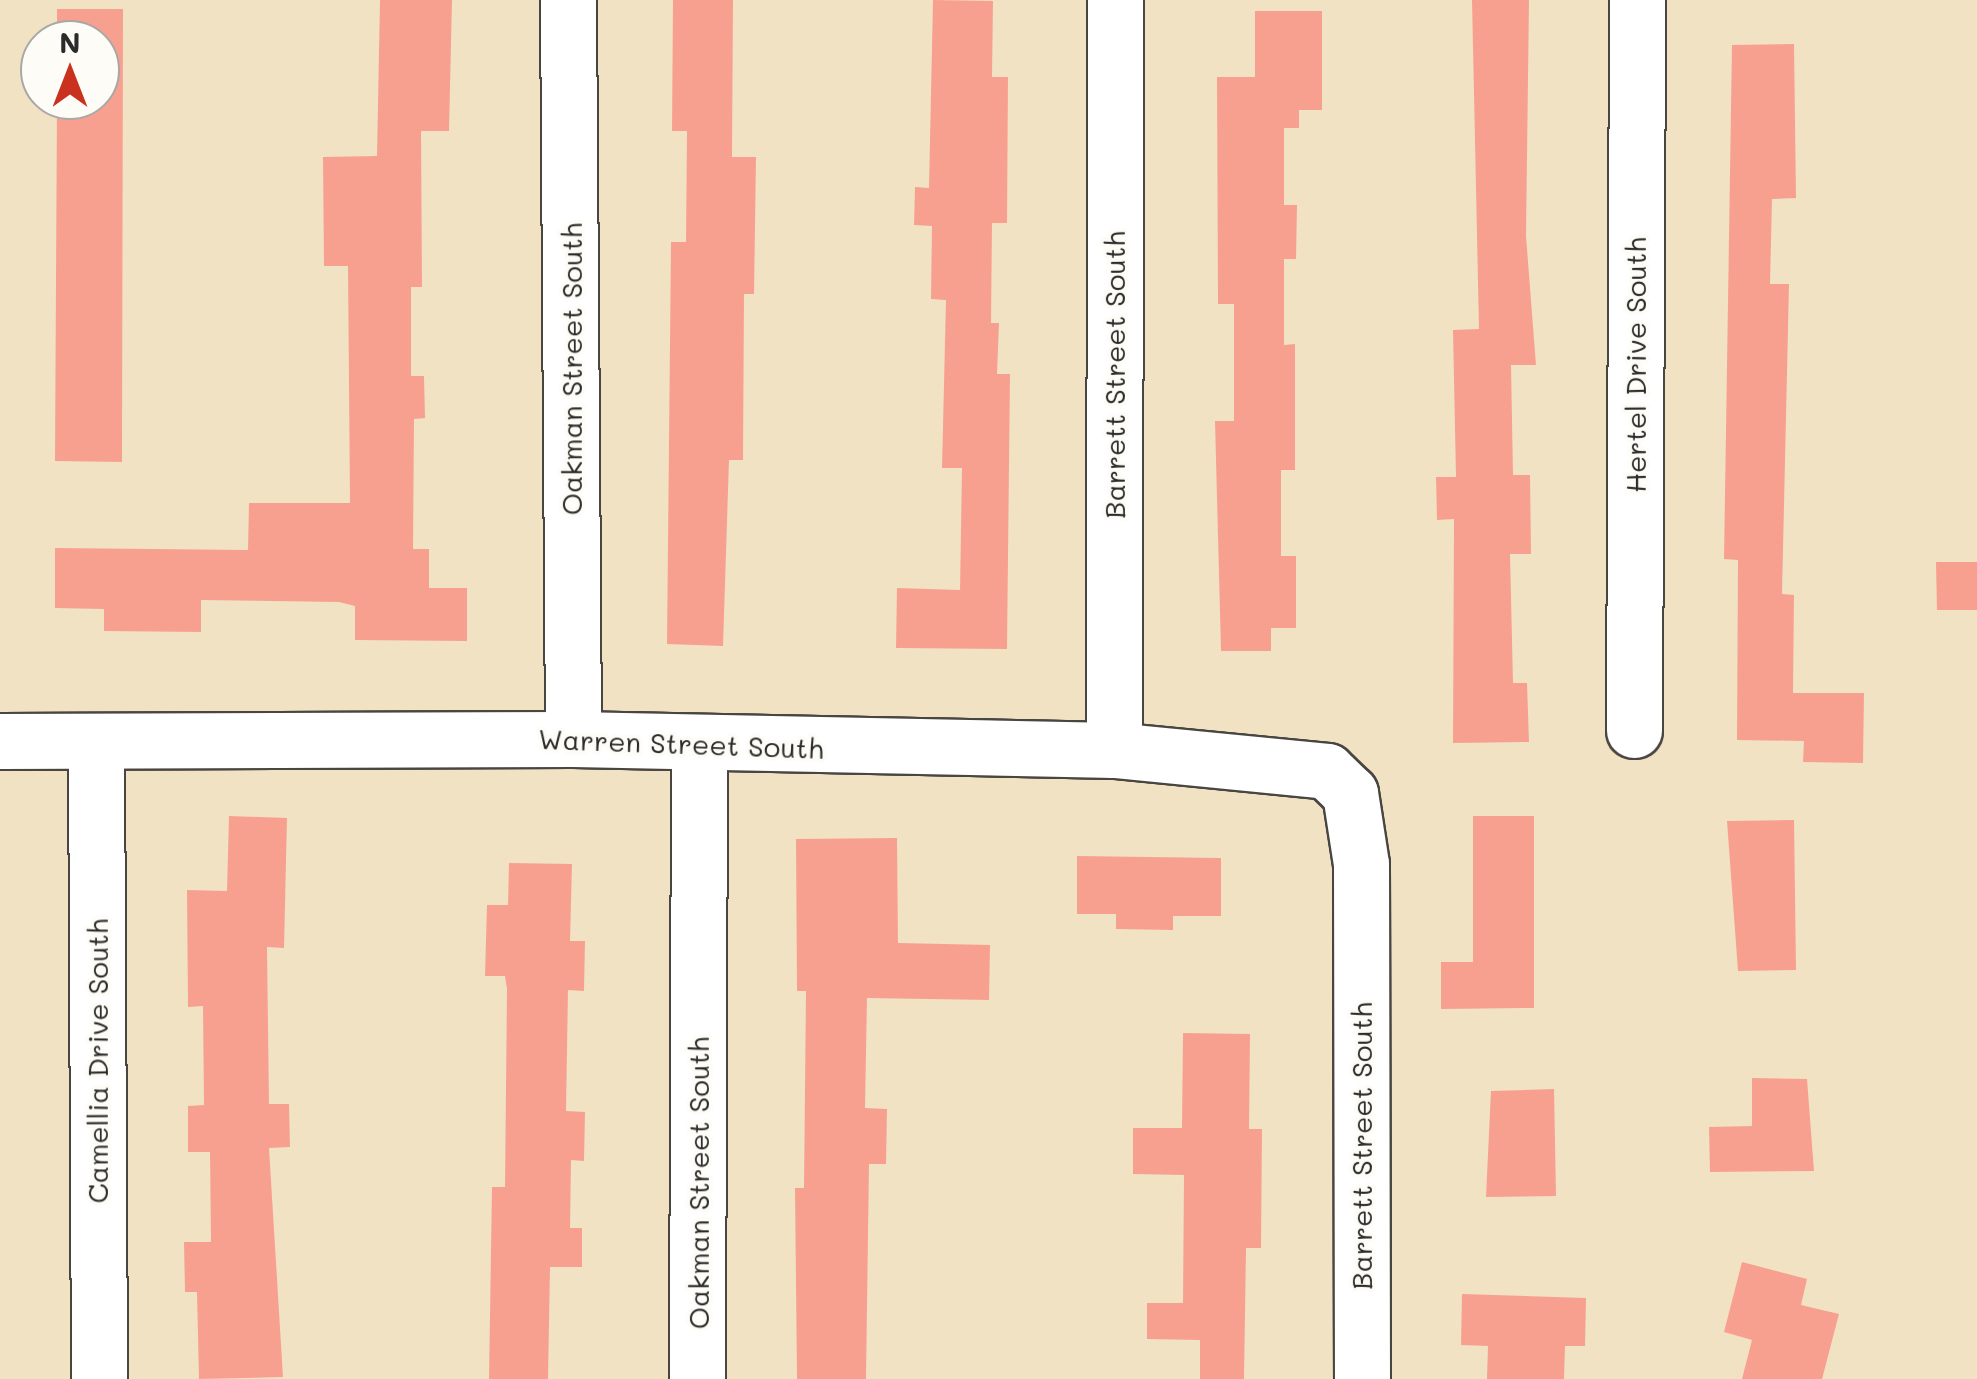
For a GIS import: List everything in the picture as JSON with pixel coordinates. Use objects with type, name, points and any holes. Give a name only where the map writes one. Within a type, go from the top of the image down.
[{"type":"street","name":"Oakman Street South","points":[[568,0],[573,739]]},
{"type":"street","name":"Barrett Street South","points":[[1114,0],[1114,750]]},
{"type":"street","name":"Hertel Drive South","points":[[1634,730],[1637,0]]},
{"type":"street","name":"Warren Street South","points":[[0,741],[573,739],[700,746],[1114,750],[1298,762],[1327,770],[1350,793]]},
{"type":"street","name":"Camellia Drive South","points":[[96,743],[99,1379]]},
{"type":"street","name":"Oakman Street South","points":[[697,1379],[700,746]]},
{"type":"street","name":"Barrett Street South","points":[[1350,793],[1361,864],[1362,1379]]},
{"type":"building","points":[[380,0],[452,0],[449,131],[421,131],[422,287],[411,287],[411,376],[424,376],[425,418],[414,419],[413,549],[429,549],[429,588],[467,588],[467,641],[355,640],[355,606],[339,602],[201,600],[201,632],[104,631],[104,609],[55,608],[55,548],[248,550],[249,503],[350,503],[348,266],[324,266],[323,157],[377,156]]},
{"type":"building","points":[[673,0],[733,0],[732,157],[756,157],[754,294],[744,294],[743,460],[729,460],[723,646],[667,644],[671,242],[686,242],[687,131],[672,131]]},
{"type":"building","points":[[933,0],[993,1],[992,77],[1008,77],[1007,223],[992,223],[991,323],[999,323],[997,374],[1010,374],[1007,649],[896,648],[897,588],[960,590],[962,468],[942,468],[946,300],[931,299],[932,226],[914,225],[915,187],[929,188]]},
{"type":"building","points":[[1472,0],[1529,0],[1526,236],[1536,365],[1511,365],[1513,475],[1530,475],[1531,554],[1510,554],[1513,683],[1527,683],[1529,742],[1453,743],[1454,519],[1437,520],[1436,477],[1456,477],[1453,330],[1479,329]]},
{"type":"building","points":[[57,9],[123,9],[122,462],[55,461],[57,120],[120,120],[120,20],[57,20]]},
{"type":"building","points":[[1255,11],[1322,11],[1322,110],[1299,110],[1299,128],[1284,128],[1284,205],[1297,205],[1296,259],[1284,259],[1284,345],[1295,344],[1295,470],[1281,470],[1281,556],[1296,556],[1296,628],[1271,628],[1271,651],[1221,651],[1215,421],[1234,421],[1234,304],[1218,304],[1217,77],[1255,77]]},
{"type":"building","points":[[1794,44],[1796,198],[1772,199],[1770,284],[1789,284],[1782,594],[1794,595],[1793,693],[1864,693],[1863,763],[1803,762],[1804,741],[1737,740],[1738,560],[1724,559],[1732,45]]},
{"type":"building","points":[[1936,562],[1977,562],[1977,610],[1937,610]]},
{"type":"building","points":[[229,816],[287,818],[284,948],[267,947],[269,1104],[289,1104],[290,1147],[269,1148],[283,1377],[199,1379],[197,1292],[185,1292],[184,1242],[211,1242],[210,1152],[188,1152],[188,1106],[204,1105],[203,1006],[188,1007],[187,890],[227,891]]},
{"type":"building","points":[[1473,816],[1534,816],[1534,1008],[1441,1009],[1441,962],[1473,962]]},
{"type":"building","points":[[1794,820],[1796,970],[1738,971],[1727,821]]},
{"type":"building","points":[[897,838],[898,943],[990,945],[989,1000],[867,998],[865,1108],[887,1109],[886,1164],[869,1164],[866,1379],[797,1379],[795,1188],[804,1188],[806,991],[797,991],[796,839]]},
{"type":"building","points":[[1077,856],[1221,858],[1221,916],[1173,916],[1173,930],[1116,929],[1116,914],[1077,914]]},
{"type":"building","points":[[509,863],[572,864],[570,941],[585,941],[584,991],[568,990],[566,1111],[585,1112],[584,1161],[571,1160],[570,1228],[582,1228],[582,1267],[550,1267],[548,1379],[489,1379],[492,1187],[505,1187],[507,989],[505,976],[485,976],[487,905],[508,905]]},
{"type":"building","points":[[1183,1033],[1250,1034],[1249,1129],[1262,1129],[1261,1248],[1246,1248],[1244,1379],[1200,1379],[1200,1340],[1147,1339],[1147,1303],[1183,1303],[1184,1175],[1133,1174],[1133,1128],[1182,1128]]},
{"type":"building","points":[[1752,1078],[1807,1079],[1814,1171],[1710,1172],[1709,1127],[1752,1126]]},
{"type":"building","points":[[1554,1089],[1556,1196],[1486,1197],[1491,1091]]},
{"type":"building","points":[[1742,1262],[1807,1279],[1801,1305],[1839,1314],[1822,1379],[1742,1379],[1752,1340],[1724,1332]]},
{"type":"building","points":[[1462,1294],[1586,1298],[1585,1346],[1565,1346],[1564,1379],[1487,1379],[1488,1346],[1461,1345]]}]
